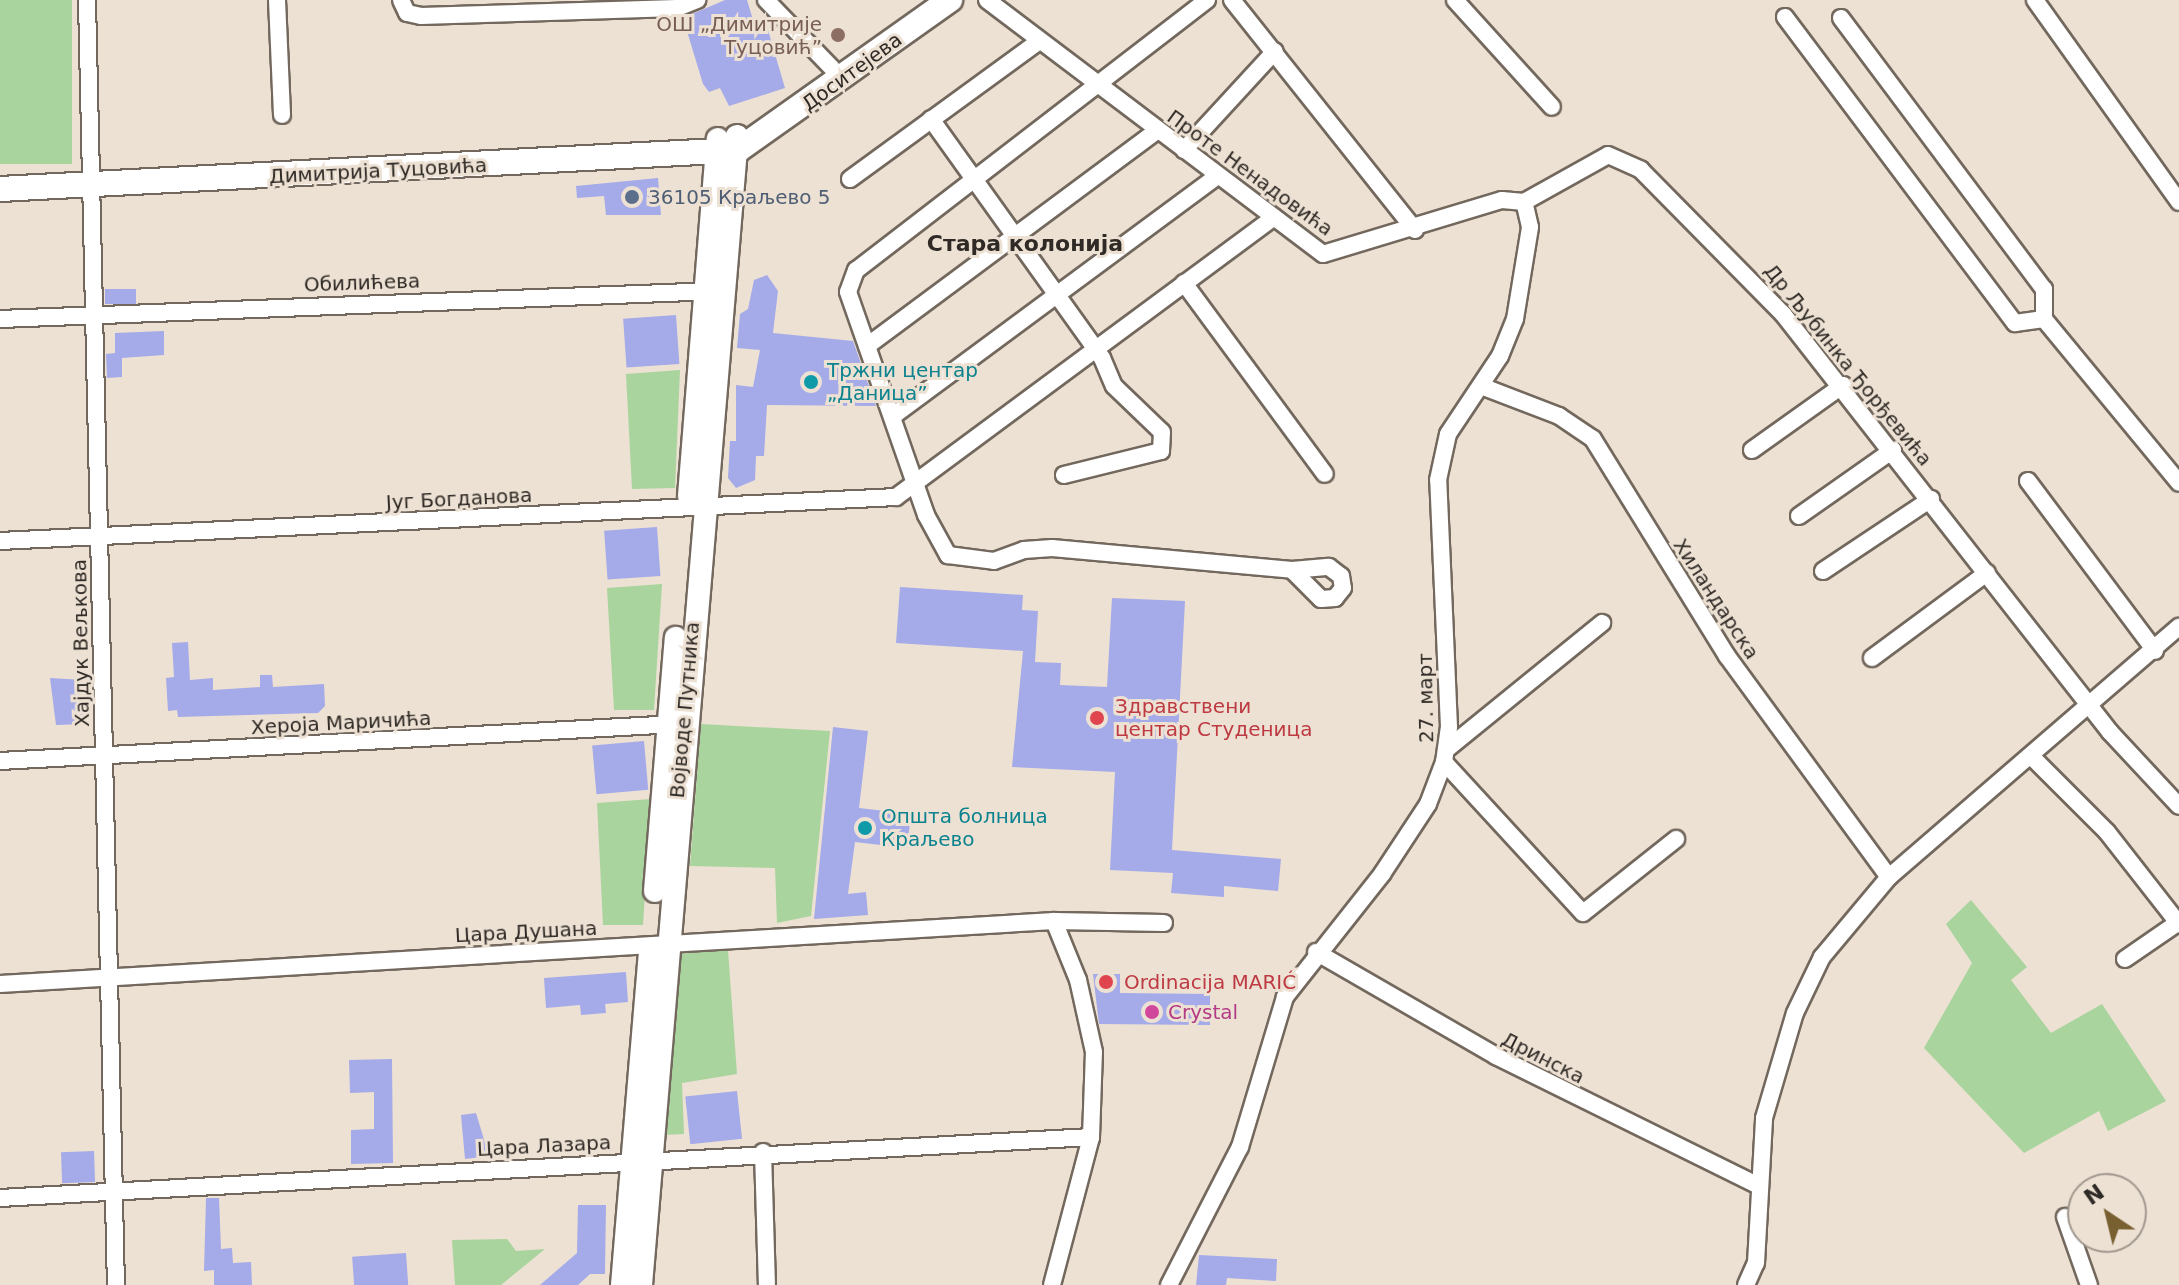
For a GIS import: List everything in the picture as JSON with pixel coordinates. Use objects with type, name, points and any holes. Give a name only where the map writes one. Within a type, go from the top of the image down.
[{"type":"main road","name":"Доситејева","points":[[733,144],[924,0]]},
{"type":"main road","name":"Доситејева","points":[[733,144],[950,0]]},
{"type":"main road","name":"Димитрија Туцовића","points":[[0,189],[88,178],[733,144]]},
{"type":"main road","name":"Димитрија Туцовића","points":[[0,175],[88,178],[684,157],[733,144]]},
{"type":"main road","name":"Војводе Путника","points":[[628,1284],[643,1160],[676,724],[726,187],[733,144]]},
{"type":"main road","points":[[726,187],[733,144]]},
{"type":"main road","points":[[684,157],[707,167],[726,187]]},
{"type":"street","name":"Хајдук Вељкова","points":[[87,0],[88,178],[116,1285]]},
{"type":"street","points":[[277,0],[282,115]]},
{"type":"street","points":[[401,0],[407,13],[421,16],[677,8],[697,0]]},
{"type":"street","name":"Доситејева","points":[[766,0],[832,68]]},
{"type":"street","name":"Проте Ненадовића","points":[[987,0],[1038,42],[1323,254],[1415,230],[1502,200],[1524,202]]},
{"type":"street","points":[[1207,0],[848,279],[867,346],[916,487],[937,541],[953,558],[999,561],[1024,550],[1052,548],[1292,570]]},
{"type":"street","points":[[1232,0],[1415,230]]},
{"type":"street","points":[[1455,0],[1552,107]]},
{"type":"street","points":[[2035,0],[2179,202]]},
{"type":"street","points":[[1785,17],[2015,323],[2044,319]]},
{"type":"street","points":[[1841,18],[2044,289],[2044,319],[2179,483]]},
{"type":"street","points":[[850,179],[1038,42]]},
{"type":"street","points":[[1184,150],[1275,51]]},
{"type":"street","points":[[931,119],[1096,351],[1129,405],[1162,432],[1164,445],[1155,453],[1064,475]]},
{"type":"street","points":[[867,346],[1157,131]]},
{"type":"street","name":"Др Љубинка Ђорђевића","points":[[1524,202],[1582,165],[1608,155],[1630,160],[1733,258],[1843,385],[2089,706],[2179,806]]},
{"type":"street","points":[[893,416],[1217,176]]},
{"type":"street","name":"27. март","points":[[1169,1285],[1240,1147],[1285,997],[1316,952],[1382,874],[1428,804],[1446,755],[1438,480],[1448,434],[1500,356],[1517,310],[1530,227],[1524,202]]},
{"type":"street","name":"Југ Богданова","points":[[0,541],[885,500],[916,487],[1274,217]]},
{"type":"street","points":[[1184,283],[1325,474]]},
{"type":"street","name":"Обилићева","points":[[0,319],[716,291]]},
{"type":"street","points":[[1752,450],[1843,385]]},
{"type":"street","name":"Хиландарска","points":[[1481,386],[1559,416],[1603,450],[1727,656],[1889,877]]},
{"type":"street","points":[[1799,516],[1893,450]]},
{"type":"street","points":[[2028,481],[2155,651]]},
{"type":"street","points":[[1823,571],[1931,499]]},
{"type":"street","points":[[1872,658],[1987,573]]},
{"type":"street","points":[[1602,623],[1446,755],[1583,913],[1676,839]]},
{"type":"street","points":[[1746,1285],[1756,1263],[1764,1118],[1795,1013],[1822,957],[1889,877],[2155,651],[2179,627]]},
{"type":"street","name":"Хероја Маричића","points":[[0,761],[676,724]]},
{"type":"street","points":[[2031,756],[2107,832],[2177,924],[2125,959]]},
{"type":"street","points":[[1052,1285],[1091,1137],[1094,1052],[1078,980],[1054,921]]},
{"type":"street","name":"Цара Душана","points":[[0,984],[1054,921],[1164,923]]},
{"type":"street","name":"Дринска","points":[[1316,952],[1496,1056],[1759,1186]]},
{"type":"street","name":"Цара Лазара","points":[[0,1198],[763,1152],[1091,1137]]},
{"type":"street","points":[[763,1152],[767,1285]]},
{"type":"street","points":[[2065,1217],[2089,1285]]},
{"type":"green space","points":[[0,0],[72,0],[72,164],[0,164]]},
{"type":"green space","points":[[680,370],[675,488],[632,489],[626,374]]},
{"type":"green space","points":[[662,584],[654,710],[614,710],[607,588]]},
{"type":"green space","points":[[701,724],[830,731],[811,916],[777,923],[775,868],[690,866]]},
{"type":"green space","points":[[651,799],[643,925],[603,925],[597,803]]},
{"type":"green space","points":[[1971,900],[2027,967],[2011,980],[2051,1033],[2102,1004],[2166,1101],[2108,1131],[2099,1111],[2024,1153],[1924,1048],[1972,963],[1946,924]]},
{"type":"green space","points":[[728,950],[737,1074],[682,1083],[684,1134],[661,1135],[677,954]]},
{"type":"green space","points":[[507,1239],[516,1251],[545,1249],[501,1285],[455,1285],[452,1240]]},
{"type":"building","points":[[725,0],[747,0],[757,33],[768,30],[785,88],[729,106],[720,88],[709,92],[703,84],[683,18]]},
{"type":"building","name":"36105 Краљево 5","points":[[658,178],[661,215],[606,215],[604,196],[577,198],[576,186]]},
{"type":"building","name":"Тржни центар „Даница”","points":[[767,275],[778,291],[773,333],[853,341],[876,406],[767,405],[764,456],[756,456],[755,480],[736,488],[728,478],[730,441],[736,441],[736,385],[753,387],[760,350],[737,348],[740,314],[748,309],[754,280]]},
{"type":"building","points":[[105,289],[136,289],[136,304],[105,304]]},
{"type":"building","points":[[676,315],[679,364],[627,368],[623,319]]},
{"type":"building","points":[[164,331],[164,355],[122,358],[122,377],[107,378],[106,354],[115,353],[115,333]]},
{"type":"building","points":[[657,527],[660,576],[608,580],[604,531]]},
{"type":"building","points":[[900,587],[1023,595],[1022,610],[1038,611],[1035,662],[1061,663],[1060,685],[1107,687],[1112,598],[1185,601],[1172,850],[1281,859],[1278,891],[1224,886],[1224,897],[1171,893],[1173,873],[1110,870],[1115,772],[1012,767],[1023,651],[896,643]]},
{"type":"building","points":[[188,642],[190,680],[213,678],[213,690],[260,687],[260,675],[272,675],[273,687],[324,684],[325,706],[318,713],[178,717],[177,710],[168,711],[166,678],[174,677],[172,643]]},
{"type":"building","points":[[50,678],[84,680],[85,724],[56,725]]},
{"type":"building","name":"Општа болница Краљево","points":[[833,727],[868,731],[859,808],[911,814],[907,848],[855,842],[848,894],[866,892],[868,915],[814,919]]},
{"type":"building","points":[[644,741],[648,790],[596,794],[592,746]]},
{"type":"building","points":[[626,972],[628,1002],[605,1004],[606,1013],[581,1015],[580,1005],[546,1008],[544,978]]},
{"type":"building","name":"Crystal","points":[[1093,974],[1120,974],[1120,993],[1210,994],[1210,1025],[1099,1024]]},
{"type":"building","points":[[392,1059],[393,1163],[351,1164],[351,1130],[374,1129],[374,1092],[350,1093],[349,1060]]},
{"type":"building","points":[[737,1091],[742,1139],[690,1144],[685,1096]]},
{"type":"building","points":[[476,1113],[489,1156],[465,1159],[461,1115]]},
{"type":"building","points":[[94,1151],[95,1182],[62,1183],[61,1152]]},
{"type":"building","points":[[206,1198],[219,1198],[221,1249],[232,1248],[233,1263],[251,1262],[252,1285],[214,1285],[214,1270],[204,1271]]},
{"type":"building","points":[[578,1205],[606,1205],[605,1274],[590,1274],[578,1285],[540,1285],[577,1253]]},
{"type":"building","points":[[406,1253],[408,1285],[354,1285],[352,1257]]},
{"type":"building","points":[[1199,1255],[1277,1259],[1276,1281],[1227,1278],[1226,1285],[1196,1285]]},
{"type":"place","name":"ОШ „Димитрије Туцовић”","points":[[838,35]]},
{"type":"place","name":"36105 Краљево 5","points":[[632,197]]},
{"type":"place","name":"Тржни центар „Даница”","points":[[811,382]]},
{"type":"place","name":"Здравствени центар Студеница","points":[[1097,718]]},
{"type":"place","name":"Општа болница Краљево","points":[[865,828]]},
{"type":"place","name":"Ordinacija MARIĆ","points":[[1106,982]]},
{"type":"place","name":"Crystal","points":[[1152,1012]]},
{"type":"district","name":"Стара колонија","points":[[1025,244]]}]
